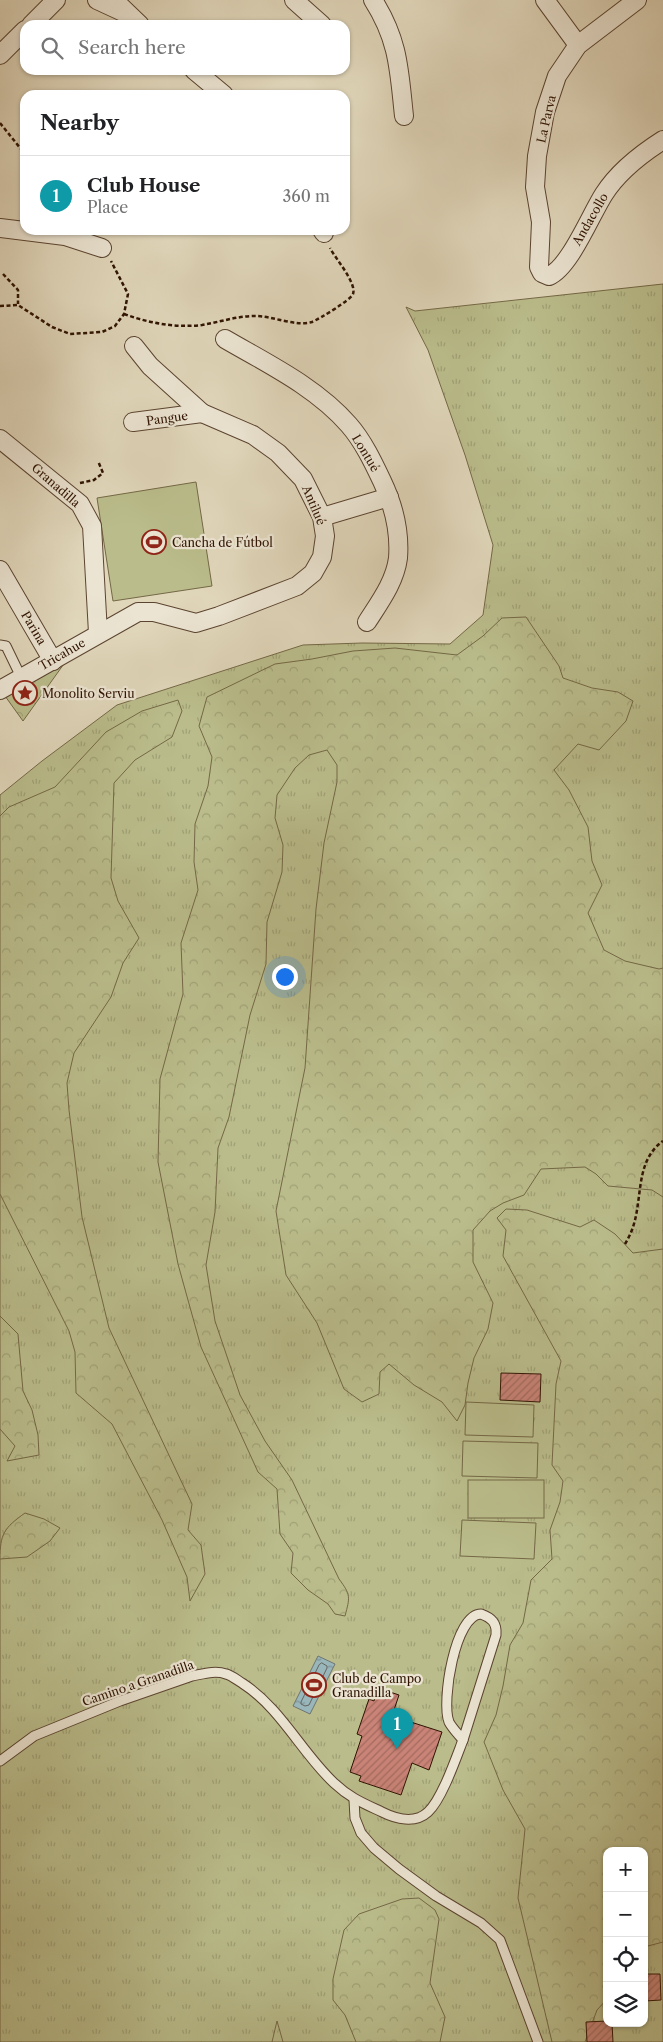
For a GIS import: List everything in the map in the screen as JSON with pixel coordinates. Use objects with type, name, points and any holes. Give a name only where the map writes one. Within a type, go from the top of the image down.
[{"type":"street","points":[[36,20],[56,0]]},
{"type":"street","points":[[97,0],[120,6],[135,20]]},
{"type":"street","points":[[294,0],[316,20]]},
{"type":"street","points":[[373,0],[387,22],[398,58],[404,116]]},
{"type":"street","points":[[545,0],[578,45]]},
{"type":"street","name":"La Parva","points":[[542,273],[539,267],[541,222],[535,187],[545,112],[557,76],[578,45],[638,0]]},
{"type":"street","points":[[0,55],[20,35]]},
{"type":"street","points":[[200,75],[218,90]]},
{"type":"street","name":"Andacollo","points":[[542,273],[549,276],[558,272],[587,227],[604,193],[629,165],[663,140]]},
{"type":"street","points":[[0,228],[20,230]]},
{"type":"street","points":[[57,235],[102,248]]},
{"type":"street","name":"Lontué","points":[[225,339],[286,374],[328,404],[350,426],[372,462],[389,497],[398,530],[398,559],[388,588],[367,622]]},
{"type":"street","name":"Antilué","points":[[98,634],[138,612],[154,612],[196,623],[297,586],[313,573],[322,557],[325,536],[322,517],[302,479],[278,453],[253,435],[202,413],[150,366],[134,346]]},
{"type":"street","name":"Pangue","points":[[133,422],[202,413]]},
{"type":"street","name":"Granadilla","points":[[0,439],[80,504],[92,526],[98,634]]},
{"type":"street","points":[[322,517],[389,497]]},
{"type":"street","name":"Parina","points":[[0,570],[54,660]]},
{"type":"street","name":"Tricahue","points":[[0,690],[98,634]]},
{"type":"lane","points":[[0,645],[6,646],[21,677]]},
{"type":"lane","points":[[481,1614],[487,1616],[494,1623],[496,1635],[463,1740],[449,1722],[446,1694],[459,1636],[469,1618],[473,1615],[481,1614]]},
{"type":"lane","name":"Camino a Granadilla","points":[[0,1761],[34,1736],[56,1726],[192,1676],[212,1672],[227,1674],[254,1691],[274,1710],[307,1754],[334,1783],[354,1800],[397,1819],[413,1819],[428,1812],[444,1786],[463,1740]]},
{"type":"lane","points":[[354,1800],[355,1818],[361,1834],[374,1848],[436,1896],[481,1923],[500,1940],[538,2042]]},
{"type":"path","points":[[0,123],[20,148]]},
{"type":"path","points":[[124,314],[158,324],[175,326],[204,324],[230,318],[257,316],[296,323],[312,322],[348,300],[354,289],[351,280],[333,254],[324,235]]},
{"type":"path","points":[[0,306],[18,305],[52,327],[70,334],[102,332],[115,326],[124,314],[128,294],[114,266],[102,248]]},
{"type":"path","points":[[3,274],[18,290],[18,305]]},
{"type":"path","points":[[61,488],[94,480],[103,473],[98,461]]},
{"type":"path","points":[[625,1244],[633,1227],[644,1167],[656,1146],[663,1140]]},
{"type":"green space","name":"Club de Campo Granadilla","points":[[663,284],[663,2042],[0,2042],[0,795],[117,705],[303,645],[362,643],[450,644],[483,615],[493,545],[465,455],[428,350],[406,307],[415,311]]},
{"type":"green space","name":"Cancha de Fútbol","points":[[196,482],[212,586],[113,601],[97,498]]},
{"type":"green space","points":[[526,617],[559,666],[563,678],[592,688],[618,692],[633,701],[626,721],[599,750],[578,744],[554,770],[569,790],[588,827],[592,861],[602,885],[588,913],[604,950],[625,961],[659,969],[663,968],[663,1197],[652,1190],[608,1186],[596,1174],[585,1167],[541,1169],[524,1195],[503,1203],[490,1211],[473,1230],[473,1262],[493,1303],[488,1329],[474,1358],[465,1405],[457,1421],[442,1402],[414,1385],[389,1364],[380,1372],[379,1394],[362,1402],[344,1389],[317,1323],[286,1275],[276,1211],[305,1068],[316,909],[324,843],[337,782],[337,765],[327,750],[309,755],[295,768],[277,795],[275,818],[283,845],[282,872],[267,922],[266,964],[250,1015],[229,1117],[218,1148],[215,1212],[206,1265],[215,1321],[240,1395],[265,1441],[292,1480],[339,1579],[346,1589],[348,1600],[345,1616],[335,1614],[328,1604],[308,1590],[291,1573],[293,1553],[280,1534],[277,1489],[258,1472],[201,1347],[178,1264],[158,1162],[160,1079],[183,994],[181,943],[198,890],[194,862],[195,824],[208,786],[212,757],[199,726],[207,697],[275,664],[353,651],[395,648],[457,655],[483,636],[502,618]]},
{"type":"green space","points":[[66,661],[23,721],[5,696]]},
{"type":"green space","points":[[178,700],[182,711],[172,737],[135,760],[114,783],[111,878],[118,901],[139,938],[123,963],[111,997],[74,1053],[67,1083],[82,1217],[109,1328],[192,1504],[188,1530],[201,1545],[205,1574],[190,1601],[187,1577],[162,1520],[112,1424],[76,1393],[75,1352],[69,1331],[0,1194],[0,816],[9,807],[55,787],[106,732],[142,711]]},
{"type":"green space","points":[[506,1209],[527,1210],[580,1227],[594,1220],[615,1234],[633,1253],[663,1249],[663,1942],[648,1946],[648,1847],[603,1847],[603,2003],[597,2010],[585,2042],[552,2042],[518,1898],[525,1829],[503,1790],[484,1742],[496,1715],[510,1645],[523,1623],[531,1580],[552,1559],[550,1530],[560,1502],[563,1481],[552,1465],[556,1384],[561,1361],[503,1256],[506,1230],[497,1218]]},
{"type":"green space","points":[[0,1316],[18,1334],[23,1391],[32,1410],[38,1435],[39,1455],[7,1461],[15,1446],[0,1429]]},
{"type":"green space","points":[[466,1402],[534,1405],[533,1437],[465,1435]]},
{"type":"green space","points":[[463,1441],[538,1443],[537,1478],[462,1476]]},
{"type":"green space","points":[[468,1480],[544,1480],[544,1518],[468,1518]]},
{"type":"green space","points":[[25,1513],[44,1519],[60,1528],[50,1541],[27,1557],[0,1559],[2,1537],[12,1523]]},
{"type":"green space","points":[[462,1520],[536,1523],[534,1559],[460,1556]]},
{"type":"green space","points":[[419,1898],[435,1910],[439,1919],[430,1983],[445,2017],[440,2042],[356,2042],[345,2015],[333,2000],[333,1979],[344,1930],[359,1914],[402,1899]]},
{"type":"green space","points":[[277,2021],[283,2042],[272,2042]]},
{"type":"water","name":"Club de Campo Granadilla","points":[[318,1656],[335,1664],[310,1714],[293,1706]]},
{"type":"building","points":[[501,1373],[541,1374],[540,1402],[500,1400]]},
{"type":"building","points":[[378,1688],[399,1695],[392,1716],[442,1732],[429,1770],[412,1763],[401,1795],[359,1781],[361,1776],[350,1772],[362,1736],[357,1734],[369,1699],[374,1701]]},
{"type":"building","points":[[648,1974],[660,1974],[661,2000],[648,2001]]},
{"type":"building","points":[[603,2021],[603,2027],[612,2027],[613,2042],[587,2042],[586,2022]]},
{"type":"place","name":"Cancha de Fútbol","points":[[154,542]]},
{"type":"place","name":"Monolito Serviu","points":[[25,693]]},
{"type":"place","name":"Club de Campo Granadilla","points":[[314,1685]]},
{"type":"place","name":"Club House","points":[[397,1749]]}]
